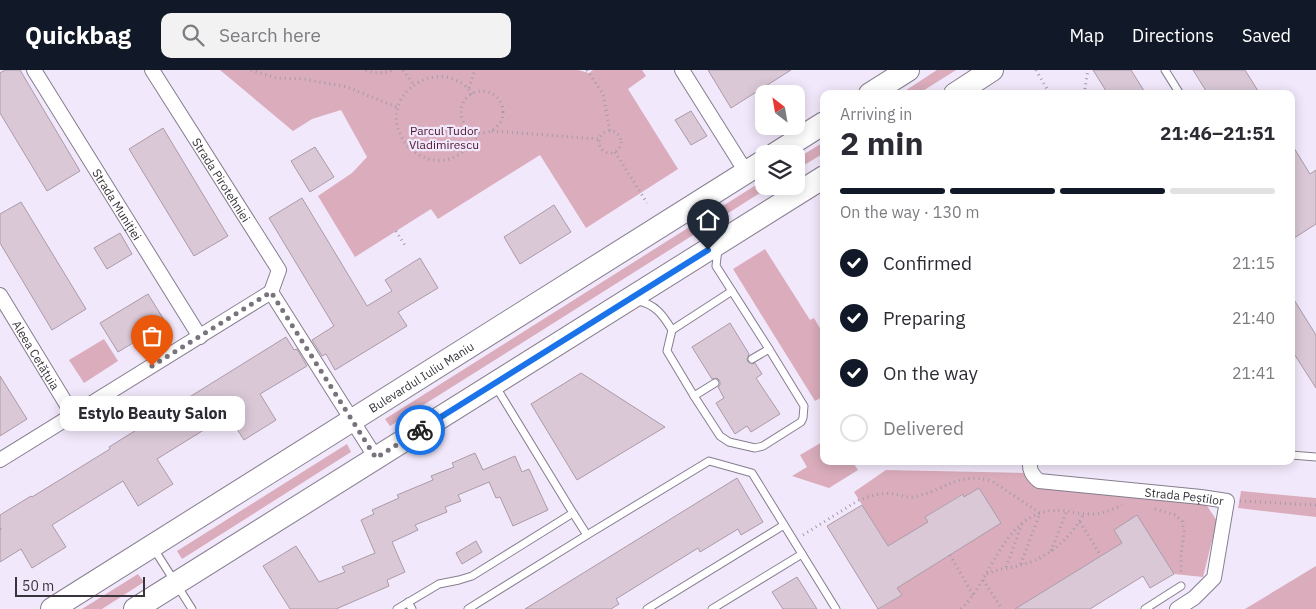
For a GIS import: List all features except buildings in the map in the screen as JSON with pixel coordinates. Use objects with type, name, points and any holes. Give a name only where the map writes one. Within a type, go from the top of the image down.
[{"type":"main road","points":[[876,90],[908,70]]},
{"type":"main road","points":[[961,90],[992,70]]},
{"type":"main road","points":[[789,145],[820,126]]},
{"type":"main road","name":"Bulevardul Iuliu Maniu","points":[[52,609],[755,166]]},
{"type":"main road","points":[[135,609],[820,180]]},
{"type":"street","name":"Strada Muniției","points":[[34,70],[200,336]]},
{"type":"street","name":"Strada Pirotehniei","points":[[152,70],[279,270],[271,292]]},
{"type":"street","points":[[682,70],[755,166]]},
{"type":"street","points":[[0,460],[271,292],[376,458]]},
{"type":"street","name":"Aleea Cetățuia","points":[[0,295],[73,415]]},
{"type":"street","name":"Strada Peștilor","points":[[1029,465],[1033,476],[1039,481],[1227,501],[1214,578],[1194,598],[1177,609]]},
{"type":"lane","points":[[1165,70],[1178,90]]},
{"type":"lane","points":[[722,241],[718,249],[716,266],[804,406],[803,418],[800,422],[763,446],[755,448],[729,442],[720,436],[667,351],[672,330],[732,292]]},
{"type":"lane","points":[[630,300],[647,302],[661,312],[672,330]]},
{"type":"lane","points":[[752,359],[769,349]]},
{"type":"lane","points":[[694,396],[715,383]]},
{"type":"lane","points":[[495,384],[587,535]]},
{"type":"lane","points":[[1295,455],[1316,457]]},
{"type":"lane","points":[[468,609],[709,461],[752,473],[836,609]]},
{"type":"lane","points":[[397,609],[439,584],[472,576],[573,513]]},
{"type":"lane","points":[[647,609],[784,525]]},
{"type":"lane","points":[[152,546],[192,609]]},
{"type":"lane","points":[[712,609],[802,554]]},
{"type":"lane","points":[[1145,609],[1181,586]]},
{"type":"lane","points":[[408,602],[412,609]]},
{"type":"path","points":[[251,70],[276,78],[304,79],[347,87],[399,108]]},
{"type":"path","points":[[366,70],[383,74],[393,70]]},
{"type":"path","points":[[403,70],[414,85]]},
{"type":"path","points":[[469,89],[475,70]]},
{"type":"path","points":[[587,70],[603,94],[610,130]]},
{"type":"path","points":[[1036,70],[1048,90]]},
{"type":"path","points":[[1085,90],[1088,70]]},
{"type":"path","points":[[472,94],[460,82],[448,78],[436,77],[425,79],[414,85],[405,94],[397,118],[399,131],[404,143],[413,152],[425,158],[450,159],[462,154],[472,145],[478,134]]},
{"type":"path","points":[[485,91],[492,94],[501,105],[502,120],[492,131],[478,134],[466,126],[461,115],[462,103],[472,94],[485,91]]},
{"type":"path","points":[[610,130],[617,133],[621,140],[620,147],[615,152],[604,152],[599,146],[599,139],[603,133],[610,130]]},
{"type":"path","points":[[492,131],[599,139]]},
{"type":"path","points":[[615,152],[647,203]]},
{"type":"path","points":[[396,231],[406,247]]},
{"type":"path","points":[[794,540],[859,500],[869,496],[892,494],[912,497],[964,478],[992,481],[1040,513]]},
{"type":"path","points":[[1227,501],[1316,505]]},
{"type":"path","points":[[961,609],[987,575],[1007,538],[1023,522],[1040,513],[1058,509],[1096,515],[1125,504]]},
{"type":"path","points":[[1148,507],[1175,515],[1182,521],[1184,531],[1181,555],[1181,586]]},
{"type":"path","points":[[1051,552],[1067,510]]},
{"type":"path","points":[[1020,566],[1040,513]]},
{"type":"path","points":[[987,575],[997,569],[1020,566],[1051,552],[1062,543],[1080,522],[1084,514]]},
{"type":"path","points":[[1006,568],[1023,522]]},
{"type":"path","points":[[1080,522],[1100,556]]},
{"type":"path","points":[[950,555],[973,595]]},
{"type":"path","points":[[983,580],[1002,609]]},
{"type":"green space","name":"Parcul Tudor Vladimirescu","points":[[220,70],[578,70],[589,73],[593,70],[642,70],[646,76],[628,89],[678,169],[586,228],[540,155],[438,219],[431,209],[355,257],[318,196],[352,173],[367,157],[341,110],[312,119],[293,131]]},
{"type":"green space","points":[[937,70],[956,70],[924,90],[906,90]]},
{"type":"green space","points":[[820,144],[820,155],[805,165],[805,154]]},
{"type":"green space","points":[[755,186],[755,195],[757,195],[390,426],[385,419]]},
{"type":"green space","points":[[765,249],[810,320],[814,318],[820,328],[820,398],[815,401],[733,269]]},
{"type":"green space","points":[[104,339],[118,361],[84,383],[69,360]]},
{"type":"green space","points":[[820,443],[820,465],[855,465],[858,470],[829,488],[792,476],[807,467],[800,455]]},
{"type":"green space","points":[[347,444],[351,452],[182,559],[177,551]]},
{"type":"green space","points":[[886,470],[1025,473],[1040,488],[1204,501],[1217,521],[1203,577],[1174,574],[1137,515],[1114,530],[1122,543],[1015,609],[879,609],[902,595],[897,588],[1001,523],[979,488],[964,497],[962,494],[925,517],[928,522],[888,546],[854,492]]},
{"type":"green space","points":[[1241,491],[1316,498],[1316,517],[1238,508]]},
{"type":"green space","points":[[1316,566],[1316,609],[1245,609]]},
{"type":"green space","points":[[138,574],[144,582],[102,609],[82,609]]},
{"type":"way so far","points":[[152,366],[271,292],[376,458],[420,430]]},
{"type":"place","name":"Estylo Beauty Salon","points":[[152,366]]},
{"type":"route","points":[[420,430],[708,250]]}]
